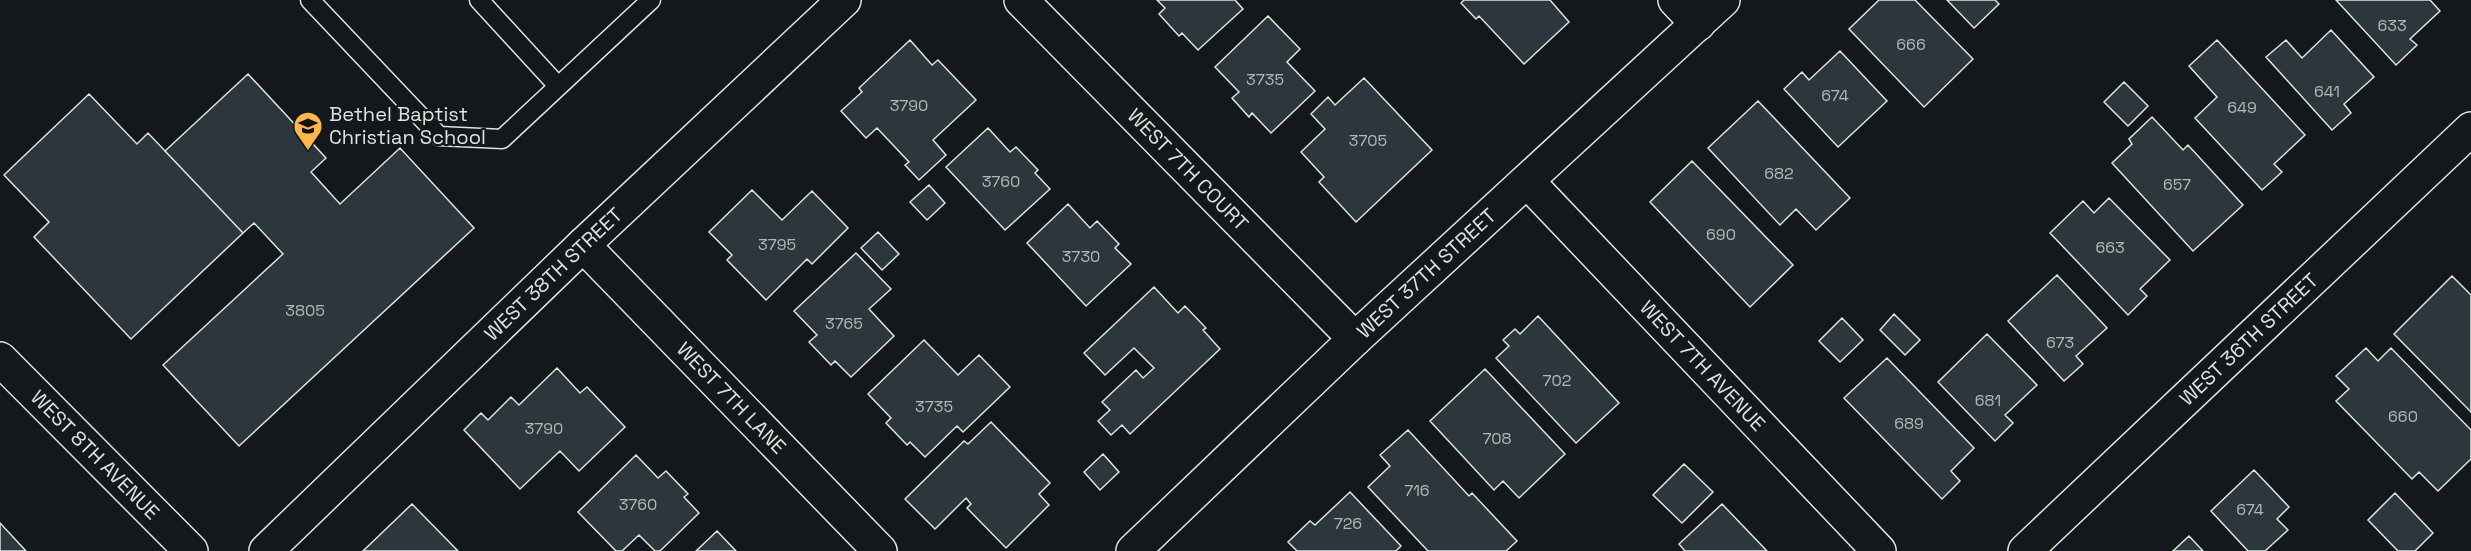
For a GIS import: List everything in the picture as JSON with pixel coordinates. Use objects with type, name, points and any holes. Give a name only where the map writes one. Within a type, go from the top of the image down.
[{"type":"street","name":"WEST 38TH STREET","points":[[266,551],[583,245],[844,0]]},
{"type":"street","name":"WEST 7TH COURT","points":[[1020,0],[1355,339]]},
{"type":"street","points":[[1675,0],[1698,24]]},
{"type":"street","name":"WEST 37TH STREET","points":[[1133,551],[1355,339],[1723,0]]},
{"type":"street","name":"WEST 36TH STREET","points":[[2025,551],[2471,129]]},
{"type":"street","name":"WEST 7TH AVENUE","points":[[1527,182],[1879,551]]},
{"type":"street","name":"WEST 7TH LANE","points":[[583,245],[880,551]]},
{"type":"street","name":"WEST 8TH AVENUE","points":[[0,358],[191,551]]},
{"type":"lane","points":[[310,0],[439,136],[502,139],[651,0]]},
{"type":"lane","points":[[479,0],[558,86]]},
{"type":"building","points":[[1157,0],[1235,0],[1243,9],[1198,50],[1182,33],[1179,36],[1159,14],[1165,8]]},
{"type":"building","points":[[1464,0],[1550,0],[1569,22],[1524,64],[1479,16],[1476,19],[1461,3]]},
{"type":"building","points":[[1879,0],[1915,0],[1973,59],[1924,107],[1849,29]]},
{"type":"building","points":[[1947,0],[1995,0],[1999,4],[1974,28]]},
{"type":"building","points":[[2336,0],[2430,0],[2440,11],[2410,39],[2417,45],[2396,65]]},
{"type":"building","points":[[1268,16],[1300,49],[1287,62],[1315,91],[1271,133],[1252,113],[1249,117],[1232,98],[1239,92],[1215,67]]},
{"type":"building","points":[[2331,30],[2374,77],[2344,104],[2351,113],[2332,130],[2266,57],[2286,40],[2302,58]]},
{"type":"building","points":[[910,40],[932,65],[938,60],[976,100],[933,140],[946,155],[919,180],[905,165],[909,162],[877,128],[866,138],[841,111],[862,92],[859,88]]},
{"type":"building","points":[[2217,40],[2305,135],[2274,164],[2282,172],[2262,190],[2195,118],[2217,97],[2189,66]]},
{"type":"building","points":[[1840,51],[1887,101],[1838,147],[1784,89],[1802,72],[1809,80]]},
{"type":"building","points":[[248,74],[326,158],[311,172],[340,204],[400,148],[474,228],[239,446],[163,365],[283,254],[254,223],[243,233],[165,151]]},
{"type":"building","points":[[1364,78],[1432,150],[1356,222],[1319,182],[1324,177],[1301,152],[1325,129],[1311,114],[1328,97],[1335,105]]},
{"type":"building","points":[[2124,82],[2148,106],[2128,126],[2104,102]]},
{"type":"building","points":[[89,94],[137,144],[148,133],[243,233],[131,339],[34,237],[49,222],[4,175]]},
{"type":"building","points":[[1758,101],[1850,198],[1816,230],[1796,209],[1780,225],[1708,148]]},
{"type":"building","points":[[2152,117],[2183,150],[2188,145],[2243,205],[2193,251],[2112,163],[2132,144],[2129,139]]},
{"type":"building","points":[[988,128],[1010,152],[1016,147],[1038,170],[1035,173],[1050,189],[1005,230],[946,167]]},
{"type":"building","points":[[1692,161],[1793,265],[1750,307],[1650,202]]},
{"type":"building","points":[[929,185],[945,203],[927,220],[910,202]]},
{"type":"building","points":[[752,190],[782,220],[812,191],[848,228],[812,264],[807,259],[766,300],[727,260],[732,255],[709,232]]},
{"type":"building","points":[[2109,198],[2170,260],[2140,289],[2147,296],[2128,315],[2050,233],[2083,201],[2094,213]]},
{"type":"building","points":[[1068,204],[1090,228],[1097,221],[1119,244],[1115,248],[1131,264],[1086,306],[1027,243]]},
{"type":"building","points":[[878,232],[899,254],[882,270],[861,248]]},
{"type":"building","points":[[856,253],[891,289],[869,309],[894,336],[851,377],[835,361],[831,365],[809,342],[817,335],[794,311]]},
{"type":"building","points":[[2057,275],[2107,328],[2076,356],[2083,364],[2064,381],[2008,321]]},
{"type":"building","points":[[2452,276],[2471,295],[2471,412],[2394,334]]},
{"type":"building","points":[[1154,287],[1178,313],[1185,306],[1206,328],[1203,330],[1220,349],[1130,434],[1122,425],[1111,435],[1098,421],[1110,410],[1102,402],[1136,370],[1143,378],[1154,368],[1134,348],[1105,375],[1084,353]]},
{"type":"building","points":[[1894,314],[1920,340],[1905,355],[1880,330]]},
{"type":"building","points":[[1538,316],[1619,403],[1576,443],[1496,358],[1509,346],[1503,340],[1515,329],[1520,334]]},
{"type":"building","points":[[1842,318],[1863,340],[1840,362],[1819,341]]},
{"type":"building","points":[[1987,334],[2037,385],[2005,415],[2013,423],[1995,441],[1938,382]]},
{"type":"building","points":[[924,340],[958,375],[979,355],[1010,387],[963,432],[957,426],[925,457],[910,442],[907,445],[886,423],[891,418],[868,394]]},
{"type":"building","points":[[2366,348],[2378,361],[2391,348],[2471,430],[2471,459],[2438,491],[2419,472],[2412,479],[2336,401],[2349,389],[2336,376]]},
{"type":"building","points":[[1887,358],[1974,448],[1951,471],[1960,481],[1942,499],[1844,398]]},
{"type":"building","points":[[557,368],[580,393],[587,387],[625,427],[579,471],[560,451],[520,489],[464,430],[481,413],[488,420],[511,397],[519,405]]},
{"type":"building","points":[[1485,369],[1565,454],[1519,498],[1503,481],[1494,490],[1430,421]]},
{"type":"building","points":[[991,422],[1050,483],[1039,494],[1049,505],[1006,548],[967,508],[971,504],[966,498],[935,529],[905,499],[964,441],[968,444]]},
{"type":"building","points":[[1408,430],[1469,496],[1472,493],[1517,541],[1506,551],[1428,551],[1368,487],[1390,466],[1380,455]]},
{"type":"building","points":[[1103,454],[1119,472],[1100,490],[1084,472]]},
{"type":"building","points":[[636,455],[658,478],[666,471],[688,494],[684,497],[699,513],[660,551],[655,551],[639,535],[622,551],[616,551],[578,512]]},
{"type":"building","points":[[1684,464],[1713,492],[1682,523],[1653,495]]},
{"type":"building","points":[[2254,470],[2289,507],[2277,519],[2288,530],[2265,551],[2248,551],[2211,511]]},
{"type":"building","points":[[1350,492],[1401,546],[1396,551],[1297,551],[1288,542],[1310,521],[1315,525]]},
{"type":"building","points":[[2395,493],[2433,533],[2415,551],[2398,551],[2368,520]]},
{"type":"building","points":[[412,504],[458,551],[363,551]]},
{"type":"building","points":[[1722,504],[1767,551],[1685,551],[1679,544]]},
{"type":"building","points":[[0,523],[26,551],[0,551]]},
{"type":"building","points":[[717,531],[736,551],[696,551]]},
{"type":"building","points":[[2189,536],[2203,551],[2173,551]]},
{"type":"place","name":"Bethel Baptist Christian School","points":[[308,152]]}]
